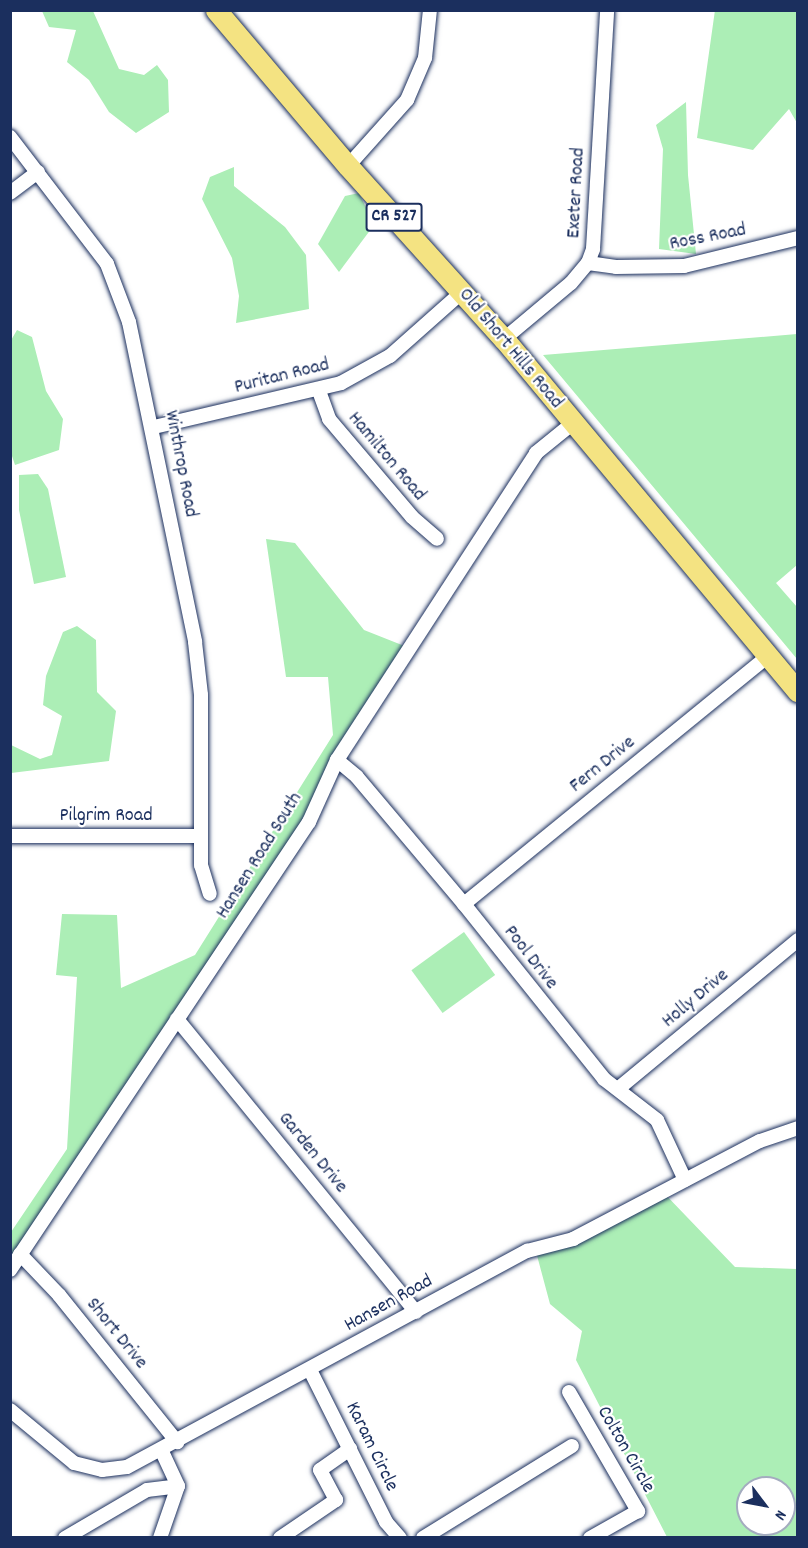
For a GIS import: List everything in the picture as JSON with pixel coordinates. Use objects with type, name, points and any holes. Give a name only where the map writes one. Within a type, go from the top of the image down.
[{"type":"main road","name":"Old Short Hills Road","points":[[216,10],[348,166],[504,339],[798,692]]},
{"type":"street","points":[[348,166],[394,118],[406,100],[426,58],[430,10]]},
{"type":"street","name":"Exeter Road","points":[[504,339],[588,263],[595,240],[607,10]]},
{"type":"street","name":"Winthrop Road","points":[[10,137],[107,264],[118,285],[154,428],[199,676],[201,865],[210,894]]},
{"type":"street","points":[[10,193],[38,172]]},
{"type":"street","name":"Ross Road","points":[[588,263],[605,267],[684,266],[798,238]]},
{"type":"street","name":"Puritan Road","points":[[154,428],[319,391],[378,364],[462,292]]},
{"type":"street","name":"Hamilton Road","points":[[319,391],[330,419],[411,517],[437,539]]},
{"type":"street","name":"Hansen Road South","points":[[20,1254],[309,822],[337,760],[536,453],[573,423]]},
{"type":"street","name":"Fern Drive","points":[[464,904],[768,656]]},
{"type":"street","name":"Pool Drive","points":[[337,760],[357,777],[464,904],[604,1079],[657,1120],[685,1180]]},
{"type":"street","name":"Pilgrim Road","points":[[10,836],[201,836]]},
{"type":"street","name":"Holly Drive","points":[[618,1088],[798,940]]},
{"type":"street","name":"Garden Drive","points":[[177,1019],[416,1312]]},
{"type":"street","name":"Hansen Road","points":[[10,1410],[64,1457],[82,1467],[102,1470],[127,1467],[162,1451],[527,1251],[573,1239],[760,1141],[798,1128]]},
{"type":"street","points":[[10,1270],[20,1254]]},
{"type":"street","name":"Short Drive","points":[[20,1254],[59,1295],[177,1442]]},
{"type":"street","name":"Karam Circle","points":[[310,1370],[386,1522],[400,1538]]},
{"type":"street","name":"Colton Circle","points":[[569,1392],[638,1511],[590,1538]]},
{"type":"street","points":[[423,1538],[572,1446]]},
{"type":"street","points":[[280,1538],[336,1500],[320,1470],[350,1449]]},
{"type":"street","points":[[160,1538],[178,1486],[162,1451]]},
{"type":"street","points":[[65,1538],[147,1490],[178,1486]]},
{"type":"green space","points":[[715,10],[797,11],[797,123],[789,109],[753,150],[697,138]]},
{"type":"green space","points":[[42,11],[93,11],[119,69],[144,75],[157,65],[168,80],[169,112],[136,133],[109,112],[89,80],[67,62],[76,30],[49,27]]},
{"type":"green space","points":[[686,102],[688,175],[696,254],[659,249],[663,149],[656,125]]},
{"type":"green space","points":[[234,167],[234,186],[285,227],[306,255],[309,309],[236,323],[239,296],[232,258],[202,199],[210,177]]},
{"type":"green space","points":[[359,193],[374,225],[339,272],[318,244],[345,196]]},
{"type":"green space","points":[[17,330],[32,337],[46,391],[63,419],[59,450],[15,465],[10,450],[10,342]]},
{"type":"green space","points":[[797,334],[797,565],[776,583],[797,607],[797,659],[543,355]]},
{"type":"green space","points":[[38,474],[48,489],[66,577],[34,584],[19,510],[19,475]]},
{"type":"green space","points":[[266,539],[295,543],[364,630],[412,649],[11,1273],[11,1232],[67,1149],[77,977],[56,975],[62,914],[117,915],[121,988],[195,955],[333,735],[328,677],[286,677]]},
{"type":"green space","points":[[77,626],[96,640],[97,692],[116,711],[109,761],[11,773],[11,745],[40,759],[52,755],[62,716],[43,705],[46,676],[63,632]]},
{"type":"green space","points":[[464,932],[495,975],[443,1013],[411,970]]},
{"type":"green space","points":[[662,1191],[735,1267],[797,1269],[797,1537],[667,1537],[576,1360],[582,1331],[550,1304],[535,1248]]}]
